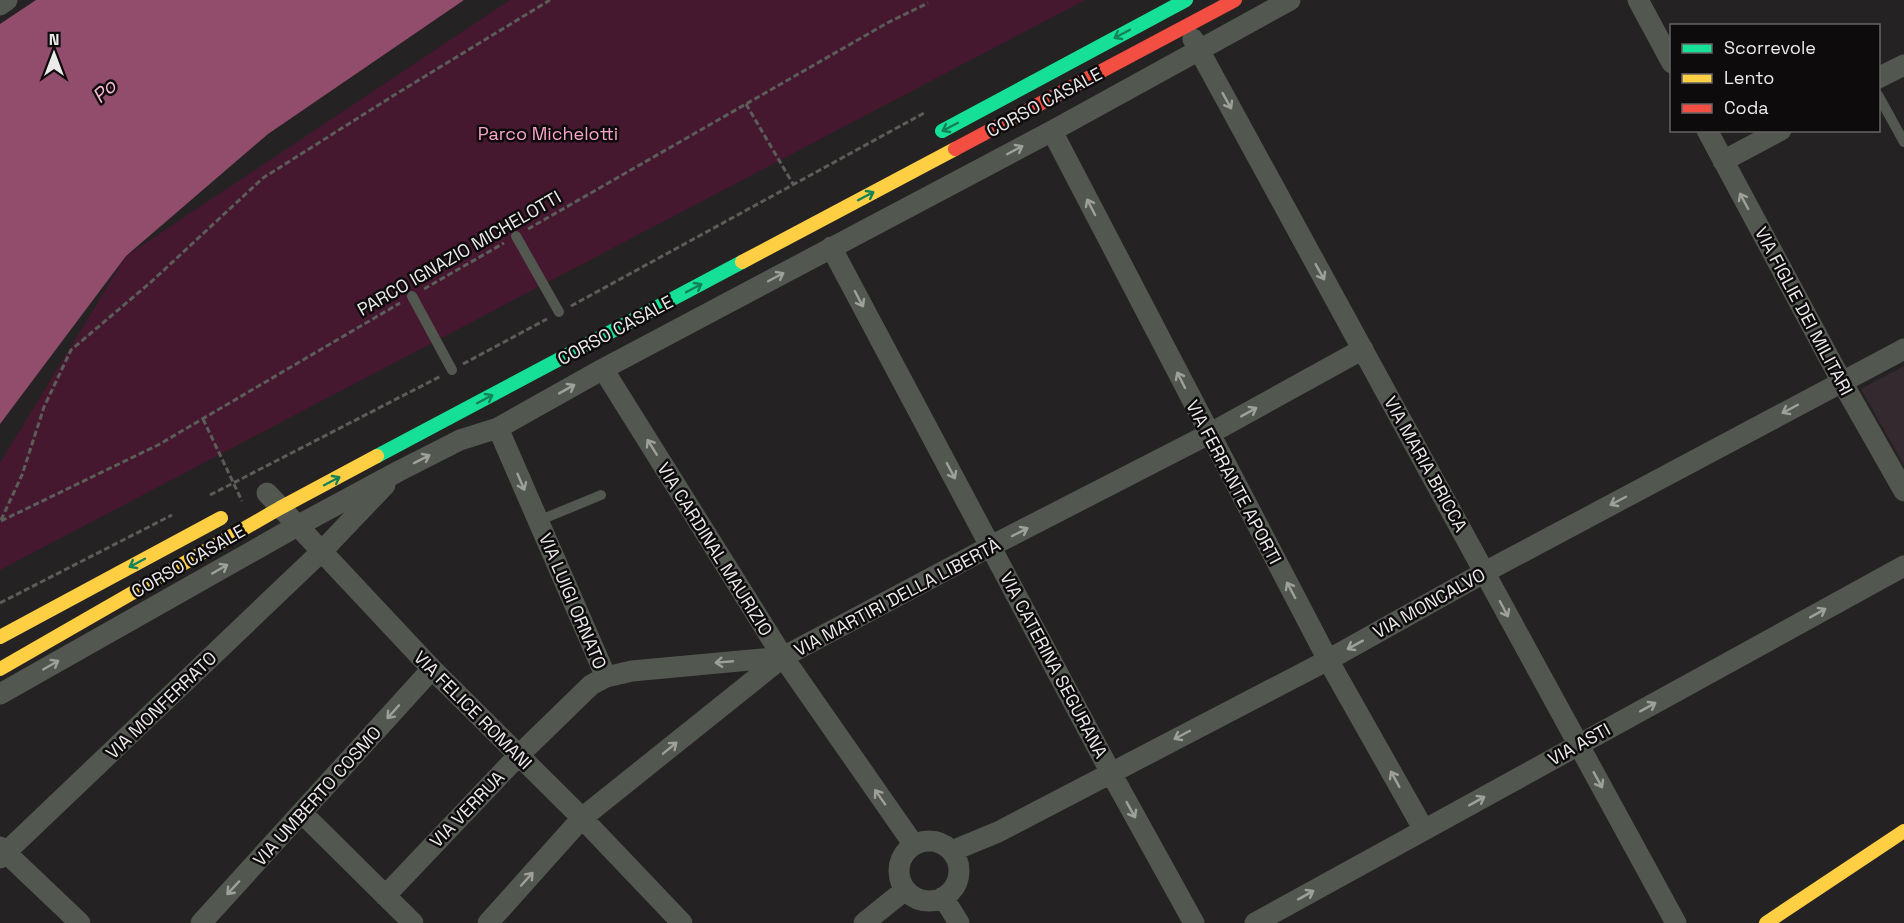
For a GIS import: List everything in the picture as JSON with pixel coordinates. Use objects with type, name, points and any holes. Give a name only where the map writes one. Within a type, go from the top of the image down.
[{"type":"main road","name":"CORSO CASALE","points":[[0,637],[239,508],[277,496],[433,427],[1235,0]]},
{"type":"main road","name":"CORSO CASALE","points":[[932,137],[1180,3]]},
{"type":"main road","name":"CORSO CASALE","points":[[0,669],[277,496]]},
{"type":"main road","points":[[1766,923],[1904,831]]},
{"type":"street","points":[[0,5],[8,0]]},
{"type":"street","name":"CORSO CASALE","points":[[0,694],[399,471],[460,440],[498,428],[603,369],[1052,131],[1290,0]]},
{"type":"street","points":[[1638,0],[1670,61]]},
{"type":"street","name":"VIA MARIA BRICCA","points":[[1180,3],[1185,27],[1676,923]]},
{"type":"street","points":[[1880,77],[1904,65]]},
{"type":"street","name":"VIA FERRANTE APORTI","points":[[1052,131],[1328,660],[1424,830]]},
{"type":"street","name":"VIA FIGLIE DEI MILITARI","points":[[1708,132],[1842,382],[1904,491]]},
{"type":"street","points":[[1723,161],[1777,132]]},
{"type":"street","name":"VIA CATERINA SEGURANA","points":[[831,247],[1111,773],[1194,923]]},
{"type":"street","name":"VIA MARTIRI DELLA LIBERTÀ","points":[[488,923],[582,818],[783,657],[991,546],[1209,434],[1363,349]]},
{"type":"street","name":"VIA MONCALVO","points":[[952,851],[998,832],[1328,660],[1485,572],[1904,349]]},
{"type":"street","name":"VIA CARDINAL MAURIZIO","points":[[603,369],[783,657],[914,845]]},
{"type":"street","points":[[433,427],[498,428]]},
{"type":"street","name":"VIA LUIGI ORNATO","points":[[498,428],[606,677],[632,671],[783,657]]},
{"type":"street","name":"CORSO CASALE","points":[[322,551],[399,471]]},
{"type":"street","name":"VIA FELICE ROMANI","points":[[277,496],[297,526],[432,669],[582,818],[682,923]]},
{"type":"street","name":"VIA MONFERRATO","points":[[2,853],[322,551]]},
{"type":"street","name":"VIA ASTI","points":[[1255,923],[1904,566]]},
{"type":"street","name":"VIA UMBERTO COSMO","points":[[201,923],[432,669]]},
{"type":"street","name":"VIA VERRUA","points":[[385,896],[518,756],[591,685],[606,677]]},
{"type":"street","points":[[302,813],[414,923]]},
{"type":"street","points":[[934,841],[952,851],[959,870],[958,880],[953,890],[943,897],[926,901],[916,899],[905,890],[899,877],[899,867],[902,858],[914,845],[934,841]]},
{"type":"street","points":[[2,853],[81,923]]},
{"type":"street","points":[[864,923],[905,890]]},
{"type":"street","points":[[943,897],[959,923]]},
{"type":"lane","points":[[1880,99],[1904,142]]},
{"type":"lane","points":[[516,236],[559,312]]},
{"type":"lane","points":[[412,296],[452,370]]},
{"type":"lane","points":[[538,521],[601,495]]},
{"type":"path","points":[[0,521],[22,475],[44,407],[71,350],[151,282],[263,178],[550,0]]},
{"type":"path","name":"PARCO IGNAZIO MICHELOTTI","points":[[0,521],[158,445],[516,236],[889,22],[928,3]]},
{"type":"path","points":[[746,104],[793,184]]},
{"type":"path","points":[[201,500],[452,370],[930,110]]},
{"type":"path","points":[[203,419],[233,483],[239,508]]},
{"type":"path","points":[[0,603],[180,510]]},
{"type":"shaded area","points":[[1904,366],[1904,465],[1861,389]]},
{"type":"green space","name":"Parco Michelotti","points":[[510,0],[1085,0],[0,570],[0,463],[126,256]]},
{"type":"water","name":"Po","points":[[36,0],[464,0],[268,134],[126,256],[0,424],[0,24]]},
{"type":"traffic: fast","points":[[942,131],[1186,0]]},
{"type":"traffic: fast","points":[[377,456],[742,262]]},
{"type":"traffic: slow","points":[[742,262],[955,149]]},
{"type":"traffic: slow","points":[[0,669],[280,508],[377,456]]},
{"type":"traffic: slow","points":[[0,637],[221,518]]},
{"type":"traffic: slow","points":[[1766,923],[1904,831]]},
{"type":"traffic: jam","points":[[955,149],[1235,0]]}]
